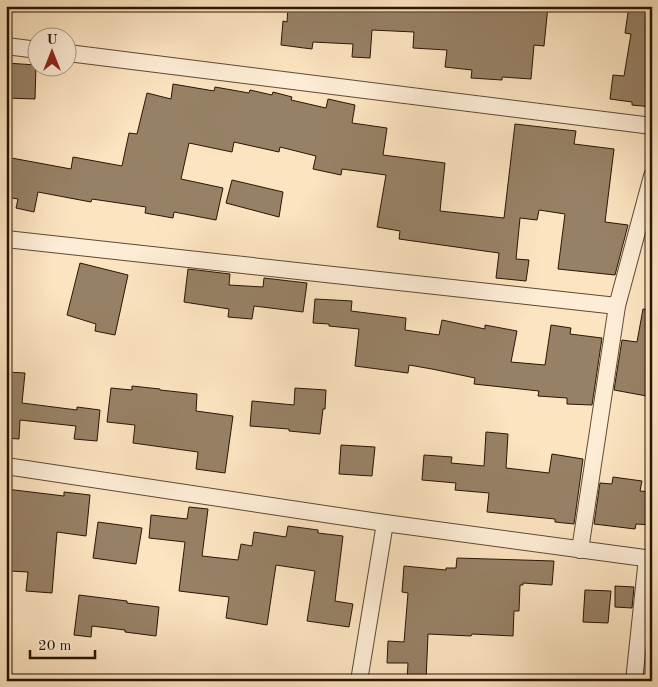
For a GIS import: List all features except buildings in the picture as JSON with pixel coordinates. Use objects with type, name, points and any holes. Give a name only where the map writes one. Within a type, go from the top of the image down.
[{"type":"street","points":[[6,46],[28,49]]},
{"type":"street","points":[[78,54],[652,126]]},
{"type":"street","points":[[580,550],[617,306],[652,176]]},
{"type":"street","points":[[6,238],[617,306]]},
{"type":"street","points":[[6,466],[385,523],[649,558],[634,681]]},
{"type":"street","points":[[358,681],[385,523]]}]
